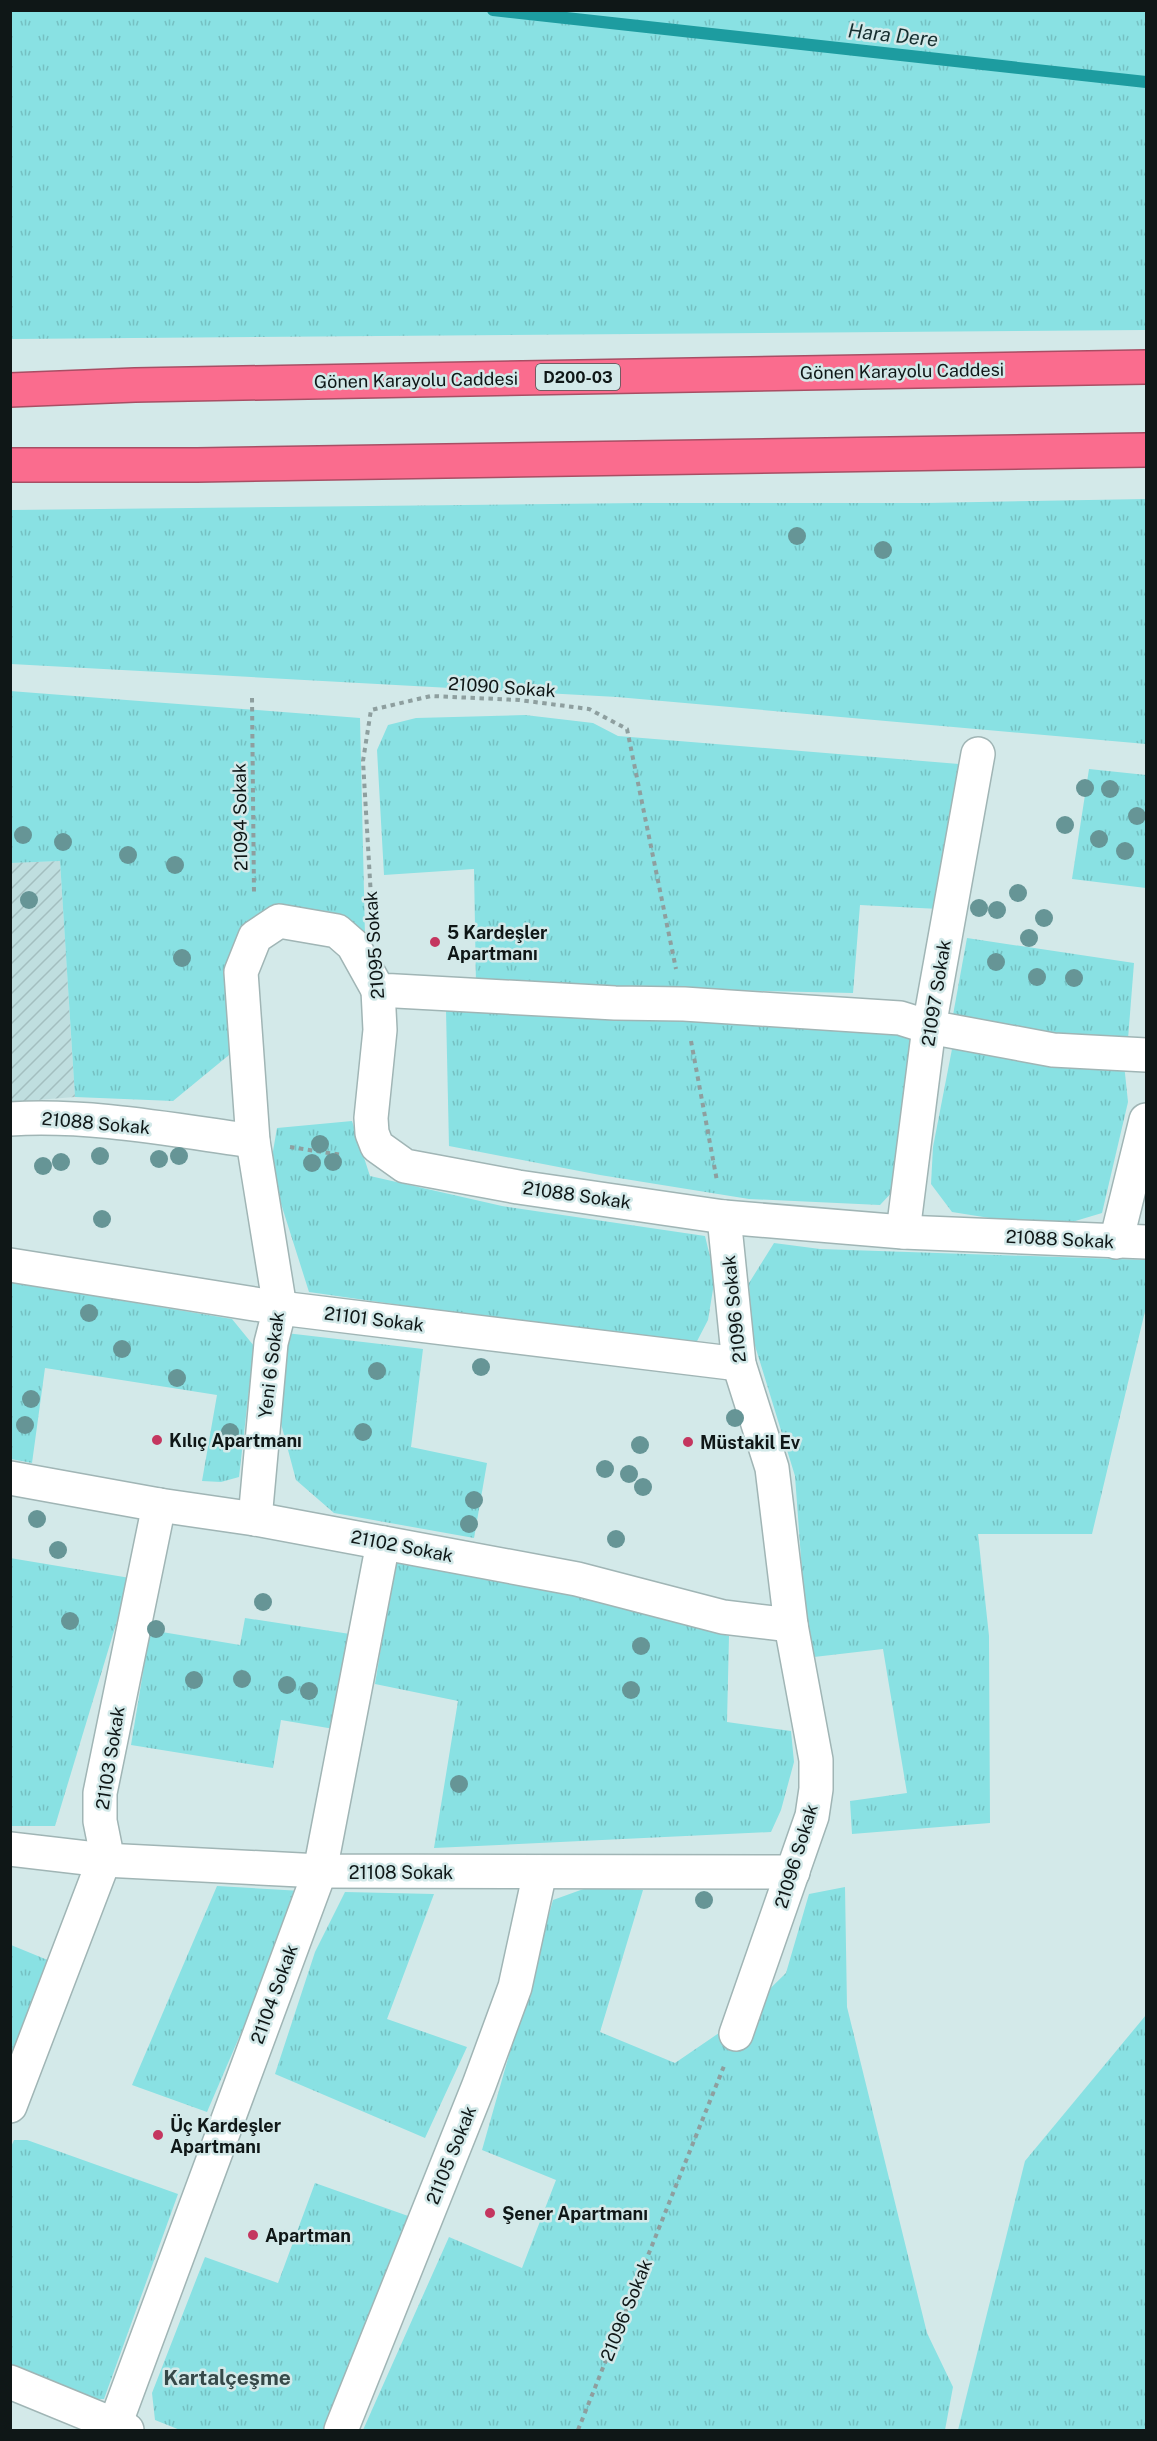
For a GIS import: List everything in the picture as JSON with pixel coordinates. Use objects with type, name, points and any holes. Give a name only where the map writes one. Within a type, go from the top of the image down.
[{"type":"highway","name":"Gönen Karayolu Caddesi","points":[[10,390],[135,385],[1146,367]]},
{"type":"highway","points":[[10,465],[197,465],[1146,450]]},
{"type":"street","name":"21097 Sokak","points":[[903,1232],[929,1027],[978,754]]},
{"type":"street","points":[[255,937],[279,921],[337,931],[353,945],[378,990],[866,1015],[900,1018],[929,1027],[1053,1050],[1146,1055]]},
{"type":"street","name":"Yeni 6 Sokak","points":[[255,937],[241,972],[253,1141],[280,1308],[271,1343],[255,1519]]},
{"type":"street","name":"21095 Sokak","points":[[378,990],[380,1030],[371,1119],[372,1133],[377,1146],[405,1166]]},
{"type":"street","name":"21088 Sokak","points":[[10,1119],[33,1117],[104,1122],[253,1141]]},
{"type":"street","points":[[1131,1242],[1146,1120]]},
{"type":"street","name":"21088 Sokak","points":[[405,1166],[518,1187],[724,1217],[903,1232],[1131,1242]]},
{"type":"street","name":"21096 Sokak","points":[[724,1217],[739,1364],[772,1468],[791,1625],[816,1770],[812,1816],[736,2034]]},
{"type":"street","name":"21101 Sokak","points":[[10,1265],[280,1308],[739,1364]]},
{"type":"street","name":"21102 Sokak","points":[[10,1478],[159,1505],[255,1519],[577,1579],[723,1617],[791,1625]]},
{"type":"street","name":"21103 Sokak","points":[[10,2106],[104,1860],[105,1846],[100,1821],[100,1793],[159,1505]]},
{"type":"street","name":"21104 Sokak","points":[[118,2429],[320,1871],[383,1543]]},
{"type":"street","name":"21108 Sokak","points":[[10,1849],[104,1860],[320,1871],[793,1872]]},
{"type":"street","name":"21105 Sokak","points":[[341,2430],[479,2085],[515,1987],[540,1872]]},
{"type":"street","points":[[10,2382],[118,2429]]},
{"type":"path","name":"21090 Sokak","points":[[371,710],[430,696],[519,700],[589,709],[627,729]]},
{"type":"path","name":"21094 Sokak","points":[[252,698],[255,937]]},
{"type":"path","name":"21095 Sokak","points":[[371,710],[363,761],[372,918]]},
{"type":"path","points":[[253,1141],[347,1156]]},
{"type":"path","name":"21096 Sokak","points":[[578,2430],[736,2034]]},
{"type":"shaded area","points":[[60,861],[75,1097],[11,1102],[10,863]]},
{"type":"green space","points":[[10,11],[1146,11],[1146,330],[11,339]]},
{"type":"green space","points":[[1146,499],[1146,744],[617,697],[11,664],[11,510],[639,503],[926,503]]},
{"type":"green space","points":[[10,691],[360,718],[365,936],[328,911],[288,910],[231,955],[229,1055],[173,1101],[75,1097],[60,861],[11,863]]},
{"type":"green space","points":[[525,715],[593,723],[618,736],[959,764],[939,909],[860,905],[853,993],[476,985],[474,869],[384,875],[377,750],[388,725],[416,718]]},
{"type":"green space","points":[[1089,769],[1146,775],[1146,888],[1072,879]]},
{"type":"green space","points":[[967,938],[1134,963],[1128,1039],[1045,1041],[953,1015]]},
{"type":"green space","points":[[446,1010],[803,1023],[917,1036],[896,1188],[880,1205],[749,1199],[600,1175],[449,1146]]},
{"type":"green space","points":[[960,1043],[1124,1064],[1128,1102],[1102,1213],[1052,1228],[952,1212],[931,1184],[933,1147],[952,1049]]},
{"type":"green space","points":[[352,1121],[370,1176],[502,1206],[705,1236],[715,1277],[708,1320],[694,1347],[309,1292],[277,1191],[272,1157],[277,1128]]},
{"type":"green space","points":[[774,1243],[820,1249],[1146,1260],[1146,1307],[1092,1534],[978,1534],[989,1636],[990,1823],[852,1834],[850,1801],[907,1793],[883,1649],[814,1657],[804,1599],[795,1476],[752,1336],[749,1283]]},
{"type":"green space","points":[[11,1282],[232,1319],[254,1346],[239,1477],[221,1482],[202,1481],[217,1395],[45,1368],[32,1463],[11,1459]]},
{"type":"green space","points":[[286,1333],[423,1349],[411,1447],[487,1463],[474,1538],[334,1513],[296,1480],[275,1401]]},
{"type":"green space","points":[[10,1558],[130,1578],[55,1826],[11,1826]]},
{"type":"green space","points":[[395,1561],[552,1590],[729,1636],[727,1722],[791,1731],[794,1762],[781,1810],[771,1832],[434,1848],[458,1701],[375,1684]]},
{"type":"green space","points":[[245,1618],[350,1634],[334,1729],[281,1720],[273,1768],[131,1745],[150,1630],[240,1645]]},
{"type":"green space","points":[[217,1886],[302,1891],[207,2112],[132,2085]]},
{"type":"green space","points":[[589,1887],[643,1890],[600,2032],[675,2063],[738,2020],[786,1973],[809,1894],[845,1887],[847,2007],[927,2333],[953,2387],[945,2430],[363,2430],[449,2237],[522,2268],[556,2180],[482,2150],[553,1900]]},
{"type":"green space","points":[[345,1892],[434,1894],[387,2019],[467,2047],[425,2138],[275,2074],[315,1952]]},
{"type":"green space","points":[[11,1945],[50,1961],[11,2058]]},
{"type":"green space","points":[[1146,2015],[1146,2430],[958,2430],[1025,2161]]},
{"type":"green space","points":[[14,2140],[27,2140],[178,2194],[104,2399],[77,2400],[11,2369],[10,2149]]},
{"type":"green space","points":[[315,2183],[411,2217],[327,2430],[180,2430],[155,2420],[152,2393],[205,2257],[278,2283]]},
{"type":"waterway","name":"Hara Dere","points":[[493,10],[1146,82]]},
{"type":"place","name":"5 Kardeşler Apartmanı","points":[[435,942]]},
{"type":"place","name":"Kılıç Apartmanı","points":[[157,1440]]},
{"type":"place","name":"Müstakil Ev","points":[[688,1442]]},
{"type":"place","name":"Üç Kardeşler Apartmanı","points":[[158,2135]]},
{"type":"place","name":"Şener Apartmanı","points":[[490,2213]]},
{"type":"place","name":"Apartman","points":[[253,2235]]},
{"type":"district","name":"Kartalçeşme","points":[[227,2377]]}]
